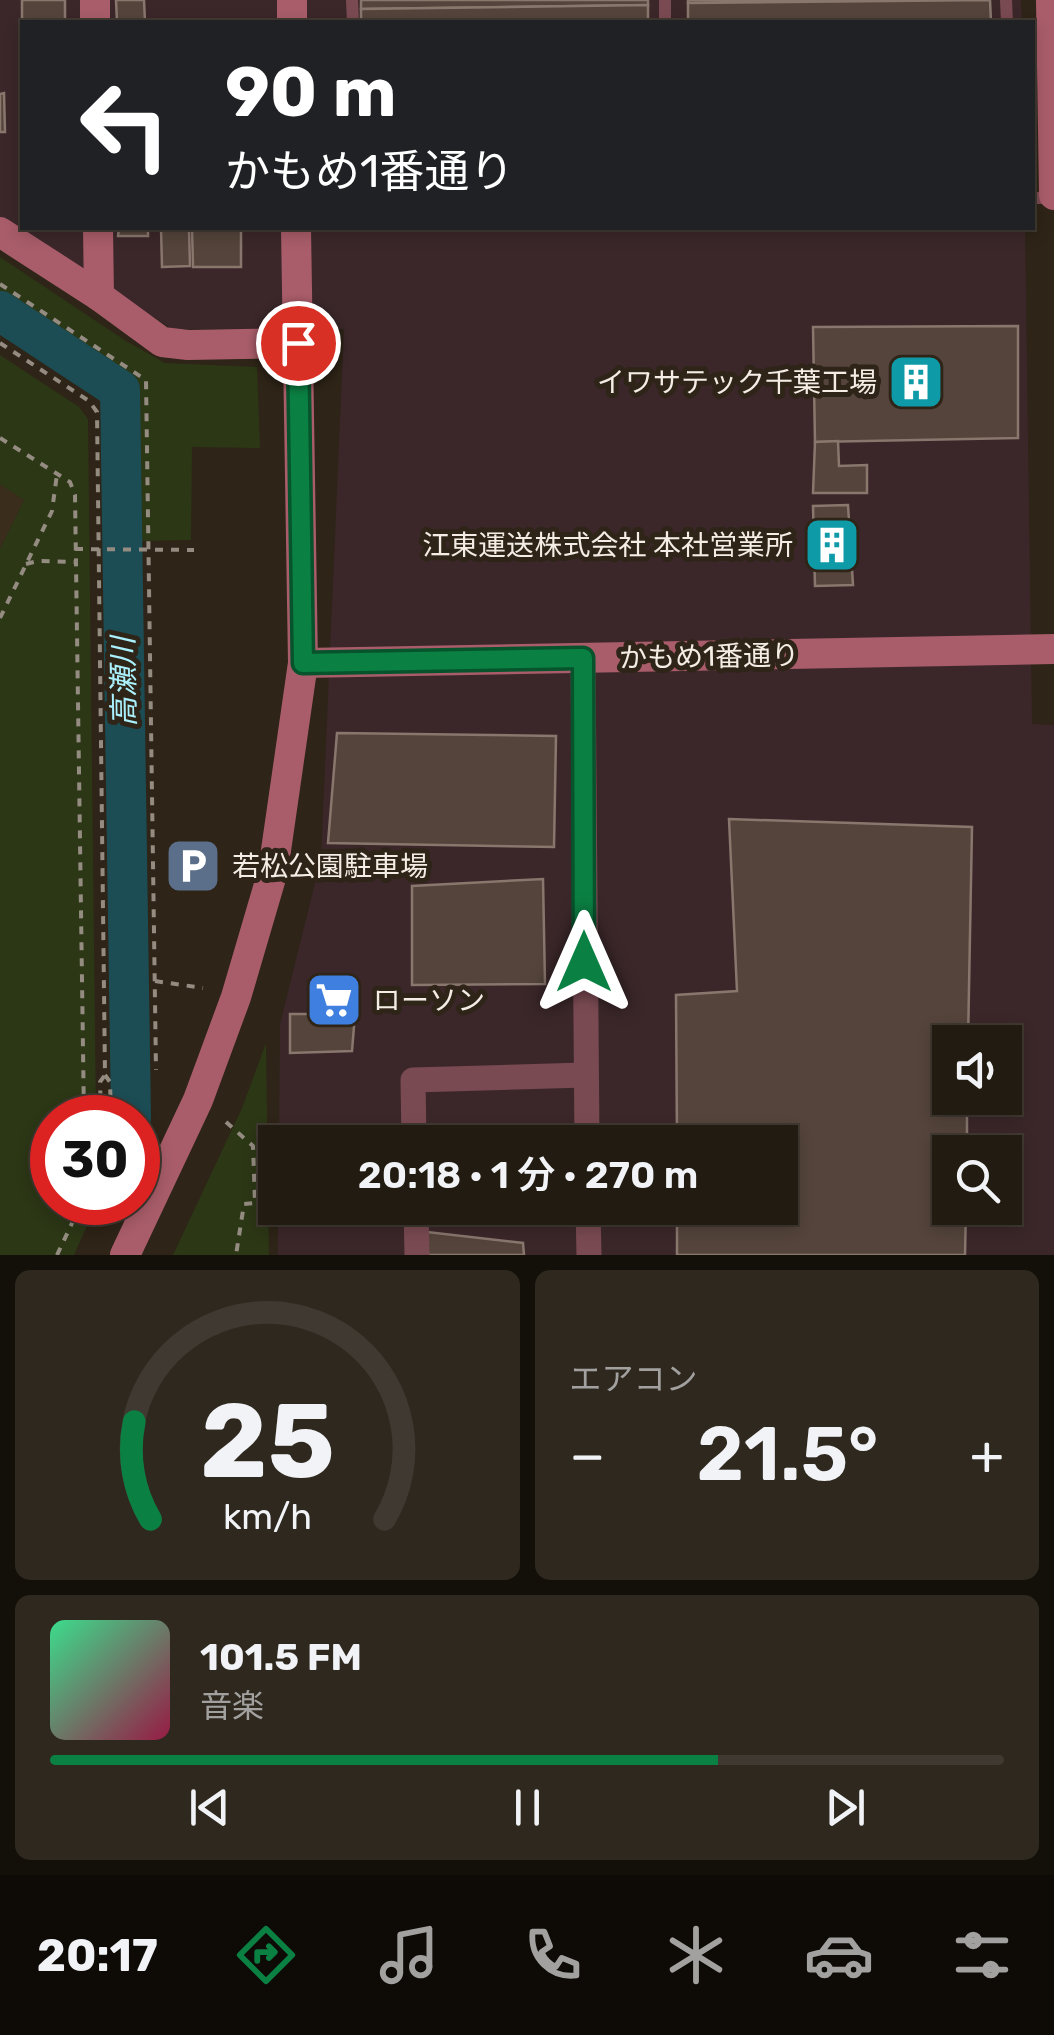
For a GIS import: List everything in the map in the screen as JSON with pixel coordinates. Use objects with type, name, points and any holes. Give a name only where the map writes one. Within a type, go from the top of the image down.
[{"type":"street","points":[[1051,0],[1054,196]]},
{"type":"street","points":[[98,230],[99,296]]},
{"type":"street","points":[[125,1255],[198,1100],[273,871],[303,663],[296,230]]},
{"type":"street","points":[[0,232],[162,342],[298,343]]},
{"type":"street","name":"かもめ1番通り","points":[[303,663],[1054,649]]},
{"type":"street","points":[[583,658],[586,1125]]},
{"type":"street","points":[[413,1125],[412,1080],[585,1075]]},
{"type":"street","points":[[416,1225],[417,1255]]},
{"type":"street","points":[[588,1225],[589,1255]]},
{"type":"path","points":[[0,284],[146,380],[156,1070]]},
{"type":"path","points":[[0,343],[89,401],[98,412],[105,1075],[110,1082],[110,1095]]},
{"type":"path","points":[[0,438],[70,482],[76,495],[84,1095]]},
{"type":"path","points":[[0,618],[52,511],[57,474]]},
{"type":"path","points":[[75,549],[194,550]]},
{"type":"path","points":[[26,564],[75,562]]},
{"type":"path","points":[[155,981],[203,988]]},
{"type":"path","points":[[100,1095],[100,1082],[105,1075]]},
{"type":"path","points":[[226,1122],[254,1146],[255,1203],[244,1204],[236,1255]]},
{"type":"path","points":[[57,1255],[71,1225]]},
{"type":"shaded area","points":[[0,0],[1021,0],[1022,20],[20,20],[20,230],[1025,230],[1032,724],[1054,725],[1054,1255],[278,1255],[278,1225],[798,1225],[798,1125],[279,1125],[280,1024],[321,859],[344,329],[172,329],[0,218]]},
{"type":"shaded area","points":[[0,484],[24,500],[0,549]]},
{"type":"green space","points":[[0,257],[165,363],[257,367],[260,448],[192,447],[191,540],[140,541],[137,384],[0,294]]},
{"type":"green space","points":[[0,355],[79,407],[88,419],[96,1095],[30,1095],[30,1225],[87,1225],[74,1255],[0,1255],[0,549],[24,500],[0,484]]},
{"type":"green space","points":[[266,1043],[267,1125],[258,1125],[258,1225],[269,1225],[269,1255],[173,1255],[242,1108]]},
{"type":"building","points":[[22,0],[65,0],[65,20],[22,19]]},
{"type":"building","points":[[116,0],[144,0],[145,20],[117,20]]},
{"type":"building","points":[[361,0],[648,0],[648,5],[361,9]]},
{"type":"building","points":[[688,0],[912,0],[688,3]]},
{"type":"building","points":[[990,0],[991,20],[688,20],[688,3]]},
{"type":"building","points":[[648,5],[648,20],[361,20],[361,9]]},
{"type":"building","points":[[4,93],[5,132],[0,132],[0,94]]},
{"type":"building","points":[[119,230],[148,230],[148,236],[118,236]]},
{"type":"building","points":[[161,230],[189,230],[190,266],[162,267]]},
{"type":"building","points":[[192,230],[241,230],[241,267],[193,267]]},
{"type":"building","name":"イワサテック千葉工場","points":[[1018,326],[1018,438],[815,442],[813,327]]},
{"type":"building","points":[[838,441],[839,466],[867,465],[867,493],[813,493],[815,442]]},
{"type":"building","name":"江東運送株式会社 本社営業所","points":[[848,505],[853,585],[815,586],[813,506]]},
{"type":"building","points":[[337,733],[556,736],[554,847],[328,843]]},
{"type":"building","points":[[729,819],[972,827],[968,1025],[932,1025],[932,1115],[967,1115],[967,1135],[932,1135],[932,1225],[966,1225],[965,1255],[677,1255],[677,1225],[798,1225],[798,1125],[677,1125],[676,995],[737,991]]},
{"type":"building","points":[[543,879],[545,984],[412,985],[412,886]]},
{"type":"building","points":[[290,1014],[355,1014],[352,1051],[290,1053]]},
{"type":"building","points":[[427,1232],[523,1243],[524,1255],[428,1255]]},
{"type":"waterway","name":"高瀬川","points":[[0,311],[120,390],[131,1095]]},
{"type":"place","name":"イワサテック千葉工場","points":[[916,382]]},
{"type":"place","name":"江東運送株式会社 本社営業所","points":[[832,545]]},
{"type":"place","name":"若松公園駐車場","points":[[193,866]]},
{"type":"place","name":"ローソン","points":[[334,1000]]},
{"type":"route","points":[[298,343],[303,663],[583,658],[584,962]]}]
